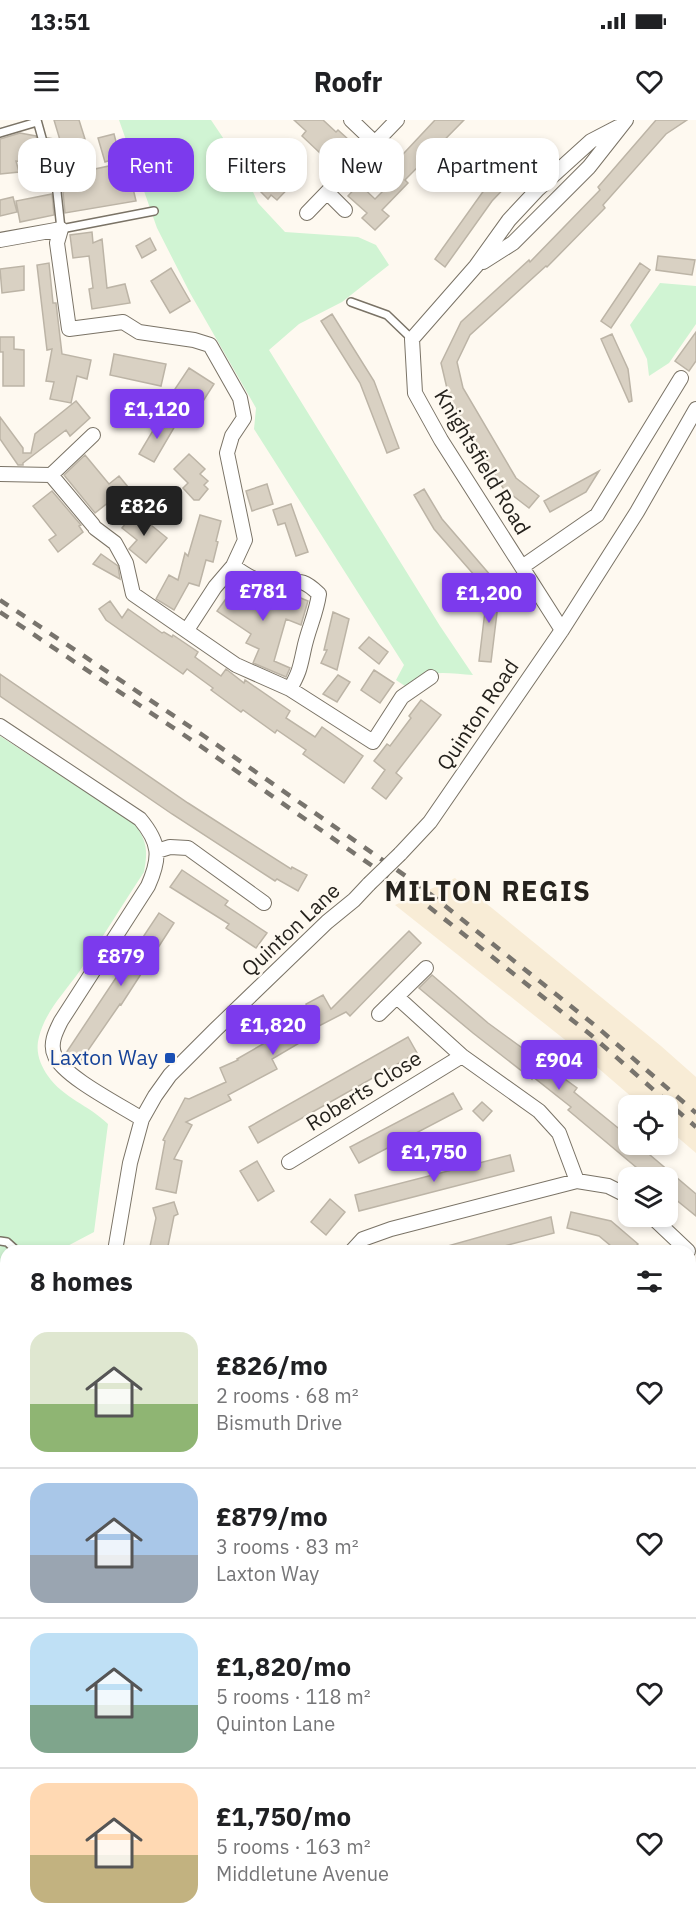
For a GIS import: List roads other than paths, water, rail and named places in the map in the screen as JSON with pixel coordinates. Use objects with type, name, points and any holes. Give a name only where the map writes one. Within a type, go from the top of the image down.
[{"type":"street","points":[[351,120],[370,138]]},
{"type":"street","points":[[378,138],[397,120]]},
{"type":"street","points":[[476,266],[513,243],[589,167],[622,124]]},
{"type":"street","points":[[412,339],[476,266],[509,220],[538,189],[591,141],[622,124]]},
{"type":"street","points":[[307,213],[328,193],[345,210]]},
{"type":"street","points":[[0,240],[61,229],[57,243],[69,328],[123,322],[139,332],[194,340],[210,345],[240,398],[244,418],[231,436],[226,453],[245,540],[233,566],[216,587],[188,630]]},
{"type":"street","name":"Knightsfield Road","points":[[412,339],[415,393],[441,440],[562,630]]},
{"type":"street","points":[[522,567],[597,515],[672,384]]},
{"type":"street","name":"Quinton Road","points":[[400,854],[430,822],[449,796],[562,630],[637,512],[696,410]]},
{"type":"street","points":[[0,474],[51,475],[93,435]]},
{"type":"street","points":[[51,475],[94,527],[114,543],[126,563],[133,594],[236,665],[290,689],[373,742],[402,697],[431,676]]},
{"type":"street","points":[[233,566],[252,580],[277,584],[297,580],[309,585],[319,594],[317,612],[304,648],[300,671],[290,689]]},
{"type":"street","points":[[0,726],[140,819],[151,832],[157,851],[157,863],[148,886],[61,1021],[53,1041],[55,1056],[77,1079],[142,1119]]},
{"type":"street","points":[[157,851],[188,848],[264,903]]},
{"type":"street","name":"Quinton Lane","points":[[116,1245],[130,1163],[142,1119],[154,1096],[170,1075],[400,854]]},
{"type":"street","points":[[379,1014],[426,968]]},
{"type":"street","name":"Roberts Close","points":[[397,997],[462,1056],[539,1111],[559,1133],[577,1181]]},
{"type":"street","name":"Roberts Close","points":[[289,1162],[462,1056]]},
{"type":"street","points":[[358,1245],[363,1239],[391,1229],[577,1181],[608,1186],[618,1191]]},
{"type":"street","points":[[663,1227],[682,1245]]},
{"type":"lane","points":[[0,133],[37,121],[48,152],[57,192],[61,229],[154,211]]},
{"type":"lane","points":[[351,302],[387,315],[412,339]]},
{"type":"railway","points":[[0,600],[204,736],[420,886],[597,1027],[696,1113]]},
{"type":"railway","points":[[0,612],[199,745],[414,895],[591,1035],[696,1127]]},
{"type":"place","name":"Laxton Way","points":[[170,1058]]},
{"type":"district","name":"MILTON REGIS","points":[[488,892]]}]
